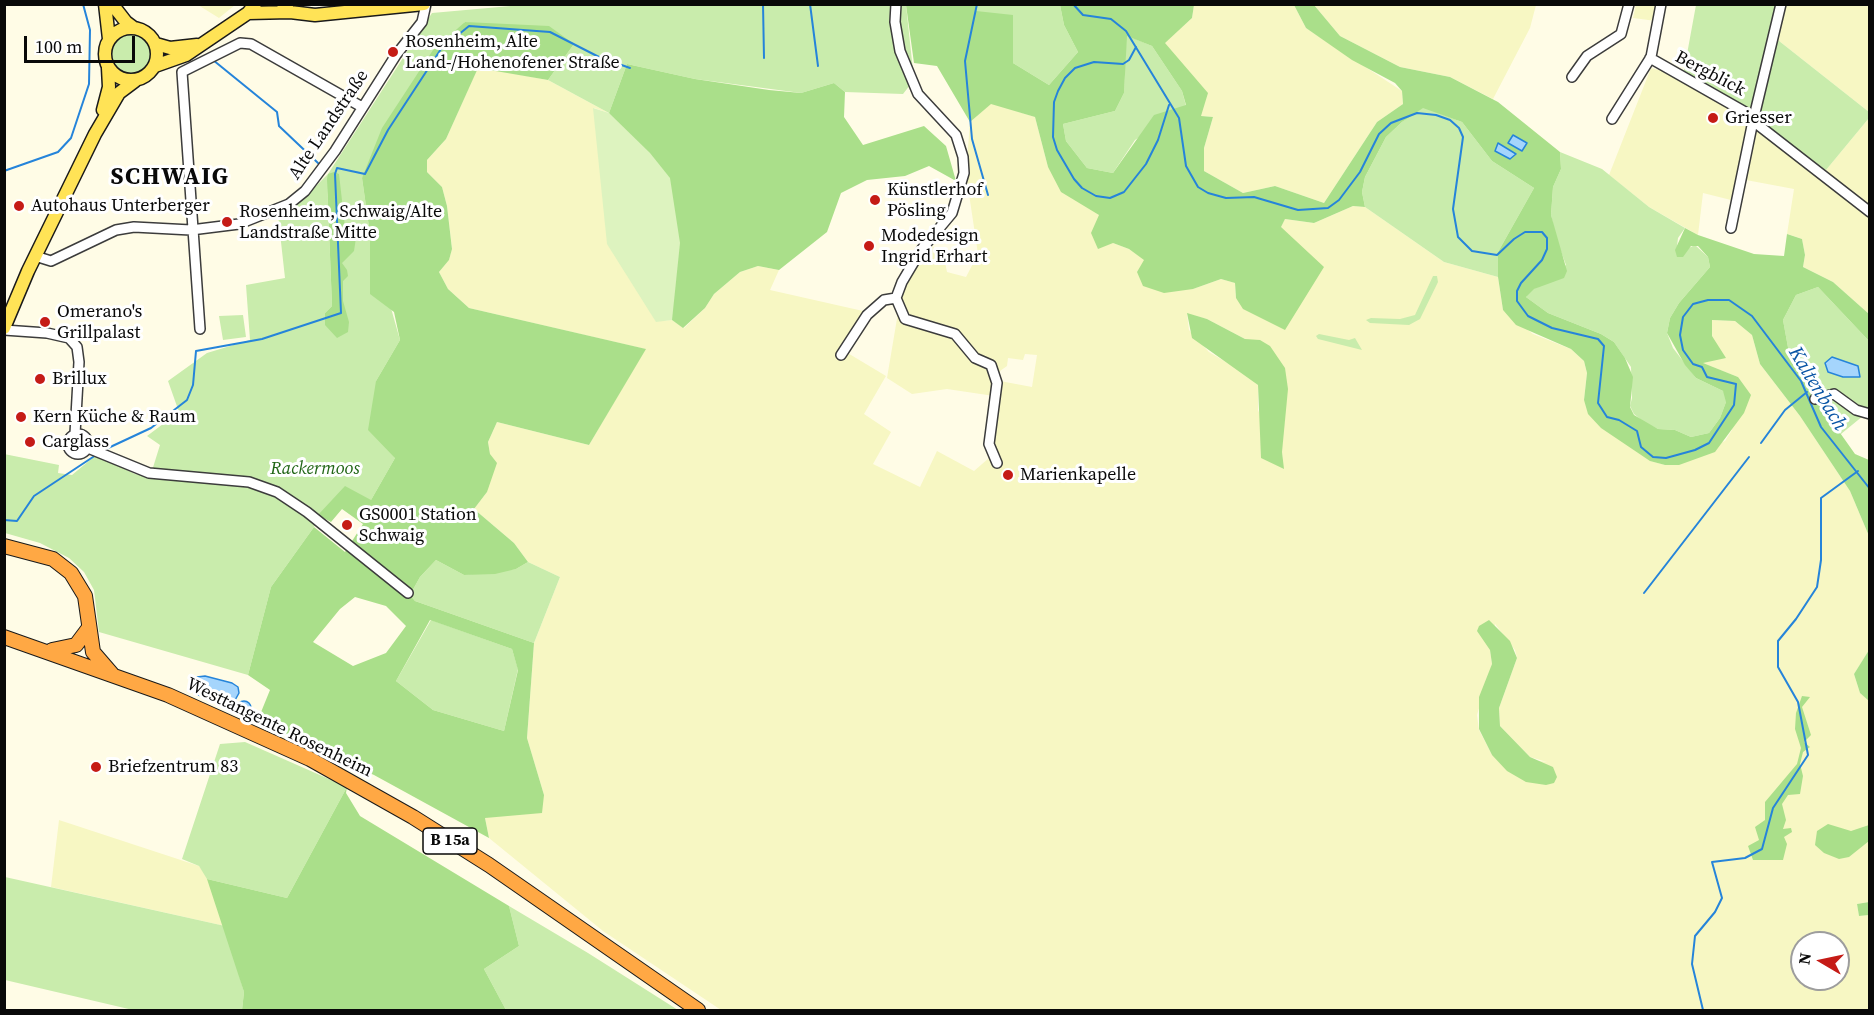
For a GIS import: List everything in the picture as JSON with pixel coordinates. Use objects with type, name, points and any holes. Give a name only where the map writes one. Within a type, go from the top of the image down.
[{"type":"highway","points":[[7,547],[53,559],[71,573],[85,596],[93,652],[114,675]]},
{"type":"highway","points":[[47,651],[70,648],[81,640],[88,629]]},
{"type":"highway","name":"Westtangente Rosenheim","points":[[4,637],[168,694],[310,759],[357,784],[489,865],[698,1011]]},
{"type":"main road","points":[[105,4],[109,39]]},
{"type":"main road","points":[[112,4],[126,22],[134,28],[143,30],[156,44],[183,48],[201,44]]},
{"type":"main road","points":[[155,66],[186,56],[252,9],[286,8],[315,15],[425,4]]},
{"type":"main road","points":[[95,134],[109,87],[105,48],[109,39],[116,32],[134,28]]},
{"type":"main road","points":[[4,329],[35,256],[95,134],[119,93],[150,73],[155,66],[156,44]]},
{"type":"main road","points":[[108,68],[115,75],[135,81]]},
{"type":"street","name":"Alte Landstraße","points":[[35,256],[51,261],[116,230],[134,227],[191,230],[253,221],[289,204],[317,177],[362,107],[422,22],[425,4]]},
{"type":"street","points":[[897,4],[895,21],[900,51],[918,94],[956,135],[963,157],[964,173],[952,213],[921,250],[902,282],[896,298],[904,319],[955,334],[975,358],[991,365],[996,373],[989,444],[997,463]]},
{"type":"street","points":[[1572,77],[1587,56],[1621,34],[1629,4]]},
{"type":"street","name":"Bergblick","points":[[1612,119],[1650,58],[1661,4]]},
{"type":"street","name":"Bergblick","points":[[1731,228],[1753,121],[1781,4]]},
{"type":"street","points":[[200,330],[191,230],[182,72],[240,43],[251,44],[362,107]]},
{"type":"street","name":"Bergblick","points":[[1650,58],[1746,112],[1753,121],[1869,212]]},
{"type":"street","points":[[841,355],[867,315],[884,300],[896,298]]},
{"type":"street","points":[[4,329],[47,333],[69,338],[78,348],[75,434],[68,441],[70,451],[78,455],[88,448]]},
{"type":"street","points":[[1815,399],[1834,394],[1856,410],[1869,414]]},
{"type":"street","points":[[75,434],[85,436],[88,448]]},
{"type":"street","points":[[88,448],[149,473],[249,482],[277,492],[307,512],[408,593]]},
{"type":"green space","name":"Rackermoos","points":[[533,4],[906,5],[914,80],[903,94],[845,92],[834,83],[801,93],[695,79],[627,64],[609,113],[548,80],[574,44],[465,22],[362,178],[370,234],[400,340],[376,381],[395,458],[371,500],[318,515],[314,527],[271,587],[248,675],[99,632],[94,590],[84,572],[69,558],[40,543],[5,533],[4,454],[59,465],[58,473],[72,475],[96,455],[135,474],[150,477],[160,445],[147,436],[179,412],[168,381],[207,353],[250,340],[246,285],[285,278],[278,215],[306,196],[328,174],[432,13]],"holes":[[[327,179],[337,337],[325,313],[332,306]]]},
{"type":"green space","points":[[198,5],[235,5],[219,18]]},
{"type":"green space","points":[[906,5],[978,5],[976,11],[1013,15],[1013,63],[1049,85],[1078,52],[1064,25],[1060,5],[1194,5],[1192,18],[1165,43],[1208,93],[1201,116],[1213,117],[1204,148],[1204,171],[1243,193],[1275,186],[1324,203],[1377,122],[1403,104],[1402,91],[1395,83],[1352,60],[1306,28],[1294,5],[1314,5],[1340,36],[1400,67],[1450,77],[1498,102],[1560,152],[1561,169],[1553,187],[1551,215],[1567,271],[1564,278],[1534,289],[1526,297],[1548,313],[1601,334],[1614,342],[1625,358],[1633,377],[1630,407],[1634,415],[1658,429],[1675,430],[1691,437],[1709,433],[1720,418],[1726,402],[1723,391],[1696,378],[1685,365],[1667,333],[1670,318],[1679,303],[1710,267],[1708,257],[1698,246],[1691,246],[1683,257],[1677,257],[1675,250],[1685,228],[1698,235],[1754,254],[1784,256],[1787,234],[1802,239],[1805,255],[1803,267],[1833,282],[1869,314],[1869,341],[1818,287],[1796,295],[1783,320],[1789,353],[1826,413],[1855,454],[1869,460],[1869,536],[1850,491],[1800,416],[1760,364],[1752,335],[1735,321],[1712,320],[1712,336],[1726,358],[1703,363],[1738,377],[1751,395],[1744,413],[1715,452],[1679,465],[1665,465],[1650,461],[1601,428],[1588,414],[1584,400],[1587,373],[1584,361],[1571,349],[1516,325],[1503,310],[1498,277],[1498,252],[1534,188],[1492,161],[1462,122],[1423,108],[1402,122],[1386,137],[1365,177],[1362,192],[1365,207],[1353,206],[1314,223],[1285,219],[1281,227],[1324,267],[1285,330],[1243,309],[1236,298],[1235,283],[1221,279],[1193,289],[1164,293],[1143,286],[1137,272],[1144,260],[1129,249],[1113,243],[1098,249],[1091,233],[1099,215],[1061,192],[1048,167],[1035,117],[991,104],[970,122],[937,66],[914,63]],"holes":[[[1127,36],[1152,46],[1182,91],[1186,105],[1154,115],[1113,173],[1087,168],[1066,141],[1063,124],[1115,111],[1124,93]]]},
{"type":"green space","points":[[978,5],[1060,5],[1064,25],[1078,52],[1049,85],[1013,63],[976,11]]},
{"type":"green space","points":[[1194,5],[1294,5],[1306,28],[1402,91],[1403,104],[1377,122],[1324,203],[1275,186],[1243,193],[1204,171],[1204,148],[1213,117],[1200,116],[1164,43],[1192,18]]},
{"type":"green space","points":[[1314,5],[1536,5],[1530,28],[1493,99],[1450,77],[1400,67],[1340,36]]},
{"type":"green space","points":[[1636,5],[1659,5],[1656,21],[1633,18]]},
{"type":"green space","points":[[1696,5],[1783,5],[1774,37],[1869,112],[1869,118],[1826,170],[1757,127],[1745,112],[1683,76]]},
{"type":"green space","points":[[1783,5],[1869,5],[1869,112],[1774,37]]},
{"type":"green space","points":[[465,22],[549,26],[574,44],[548,80],[478,68],[446,139],[427,160],[427,172],[442,187],[447,206],[452,249],[449,260],[439,272],[448,289],[469,308],[646,349],[589,445],[497,422],[488,442],[490,454],[497,463],[487,492],[474,509],[514,543],[528,562],[516,569],[495,574],[464,575],[436,560],[420,577],[410,595],[415,601],[534,643],[527,738],[544,795],[542,813],[485,818],[489,838],[374,775],[257,722],[270,690],[248,675],[271,587],[314,527],[345,552],[363,524],[342,509],[331,522],[318,515],[345,486],[371,500],[395,458],[368,430],[376,381],[400,340],[394,312],[370,294],[370,234],[362,178],[382,128],[433,50]],"holes":[[[355,597],[386,606],[406,626],[386,653],[353,666],[313,642],[340,609]],[[430,620],[512,649],[518,670],[504,731],[433,710],[396,681]]]},
{"type":"green space","points":[[132,34],[140,35],[146,40],[151,46],[151,62],[146,68],[140,73],[132,74],[124,73],[118,68],[113,62],[112,54],[113,46],[118,40],[124,35]]},
{"type":"green space","points":[[1126,35],[1152,46],[1182,91],[1186,106],[1135,140],[1113,173],[1087,168],[1066,141],[1063,124],[1115,111],[1124,93]]},
{"type":"green space","points":[[627,64],[695,79],[801,93],[834,83],[845,92],[844,117],[863,145],[924,126],[946,146],[956,181],[929,166],[905,176],[867,180],[841,193],[827,232],[779,270],[758,266],[740,272],[714,294],[705,308],[683,328],[672,320],[672,306],[609,113]]},
{"type":"green space","points":[[478,67],[548,80],[609,113],[594,108],[656,321],[672,320],[684,328],[705,308],[714,294],[740,272],[758,266],[779,270],[770,290],[863,311],[841,349],[886,376],[864,414],[891,432],[873,464],[920,487],[937,451],[974,471],[989,458],[1000,381],[1032,387],[1037,355],[1025,354],[1023,360],[1008,358],[1007,366],[1000,371],[994,396],[947,389],[912,394],[887,378],[902,289],[930,244],[944,257],[947,272],[966,277],[978,254],[966,174],[970,122],[991,103],[1035,117],[1048,167],[1099,215],[1113,243],[1129,249],[1193,289],[1221,279],[1235,283],[1236,298],[1285,219],[1314,223],[1353,206],[1365,207],[1444,262],[1498,277],[1503,310],[1533,334],[1571,349],[1584,361],[1587,373],[1584,400],[1635,450],[1651,461],[1665,465],[1725,441],[1732,430],[1738,377],[1702,363],[1712,336],[1712,320],[1735,321],[1752,335],[1760,364],[1800,416],[1850,491],[1869,536],[1869,650],[1854,674],[1860,693],[1870,701],[1869,902],[1857,904],[1859,916],[1869,915],[1869,1010],[721,1010],[603,931],[489,838],[485,818],[544,795],[527,738],[534,643],[560,577],[528,562],[514,543],[474,509],[487,492],[490,454],[488,442],[497,422],[589,445],[645,349],[469,308],[448,289],[439,272],[449,260],[452,248],[447,206],[442,187],[427,172],[427,160],[446,139]],"holes":[[[1187,314],[1207,319],[1245,339],[1282,452],[1283,469],[1258,410],[1258,385],[1248,375],[1209,352],[1189,330]],[[1495,624],[1515,650],[1517,658],[1499,708],[1500,726],[1530,757],[1547,762],[1492,755],[1479,730],[1477,715],[1492,664],[1490,650]]]},
{"type":"green space","points":[[1651,68],[1683,76],[1826,170],[1869,118],[1869,314],[1833,282],[1803,267],[1805,255],[1802,239],[1787,234],[1794,189],[1746,180],[1731,200],[1703,193],[1698,235],[1649,207],[1609,175]]},
{"type":"green space","points":[[1423,107],[1462,122],[1492,161],[1534,188],[1498,252],[1498,277],[1444,262],[1365,207],[1362,192],[1365,177],[1386,137]]},
{"type":"green space","points":[[593,108],[609,113],[650,153],[670,178],[680,243],[672,320],[656,322],[607,244]]},
{"type":"green space","points":[[1560,152],[1602,169],[1649,207],[1685,228],[1678,238],[1676,254],[1695,245],[1708,257],[1710,267],[1679,303],[1670,318],[1667,333],[1673,348],[1696,378],[1723,391],[1726,395],[1720,418],[1709,433],[1691,437],[1675,430],[1658,429],[1645,423],[1634,414],[1630,406],[1631,367],[1614,342],[1601,334],[1548,313],[1526,297],[1529,291],[1542,285],[1566,265],[1556,238],[1551,215],[1553,187],[1561,169]]},
{"type":"green space","points":[[334,172],[339,174],[345,227],[356,238],[354,251],[342,263],[348,276],[343,281],[343,301],[349,322],[348,332],[337,338],[325,325],[325,313],[332,306],[327,179],[328,174]]},
{"type":"green space","points":[[1433,276],[1437,276],[1438,282],[1420,319],[1409,325],[1370,323],[1366,320],[1371,318],[1400,319],[1415,315]]},
{"type":"green space","points":[[1818,287],[1869,341],[1869,411],[1841,434],[1789,353],[1783,320],[1796,295]]},
{"type":"green space","points":[[1187,313],[1207,319],[1245,339],[1260,340],[1270,346],[1285,368],[1288,389],[1282,452],[1284,469],[1261,458],[1258,385],[1192,338]]},
{"type":"green space","points":[[243,315],[246,337],[223,340],[219,316]]},
{"type":"green space","points":[[1319,334],[1349,340],[1355,338],[1362,350],[1318,339],[1316,336]]},
{"type":"green space","points":[[436,560],[464,575],[516,569],[528,562],[560,577],[534,643],[415,601],[410,595],[420,577]]},
{"type":"green space","points":[[431,620],[512,649],[518,669],[504,731],[433,710],[396,681]]},
{"type":"green space","points":[[1489,620],[1510,641],[1517,658],[1499,708],[1500,726],[1530,757],[1553,767],[1557,777],[1554,783],[1546,785],[1526,782],[1507,771],[1492,755],[1479,729],[1479,697],[1492,664],[1490,650],[1477,631],[1479,626]]},
{"type":"green space","points":[[1869,650],[1869,701],[1860,693],[1854,674]]},
{"type":"green space","points":[[1802,696],[1810,697],[1802,707],[1811,735],[1804,742],[1810,747],[1803,752],[1800,764],[1803,776],[1800,794],[1788,795],[1782,804],[1786,820],[1783,829],[1791,828],[1792,832],[1784,837],[1787,844],[1783,860],[1753,860],[1748,846],[1759,840],[1755,827],[1765,820],[1765,802],[1797,764],[1801,748],[1795,729],[1796,713]]},
{"type":"green space","points":[[245,742],[347,787],[287,898],[207,879],[199,866],[182,859],[220,744]]},
{"type":"green space","points":[[347,787],[346,793],[360,816],[509,906],[519,946],[484,969],[506,1010],[242,1010],[244,992],[207,879],[287,898]]},
{"type":"green space","points":[[59,820],[199,866],[206,874],[225,926],[51,887]]},
{"type":"green space","points":[[1828,824],[1851,831],[1869,825],[1869,841],[1849,857],[1839,859],[1824,853],[1815,845],[1817,831]]},
{"type":"green space","points":[[5,877],[225,926],[244,992],[242,1010],[133,1010],[5,980]]},
{"type":"green space","points":[[1869,902],[1869,915],[1859,916],[1857,904]]},
{"type":"green space","points":[[509,906],[678,1010],[506,1010],[484,969],[519,946]]},
{"type":"water","points":[[1513,135],[1527,143],[1522,151],[1508,143]]},
{"type":"water","points":[[1498,143],[1516,154],[1510,159],[1495,151]]},
{"type":"water","points":[[1832,357],[1858,366],[1860,377],[1843,377],[1828,372],[1825,363]]},
{"type":"water","points":[[205,676],[232,683],[238,687],[239,693],[234,702],[223,705],[196,694],[194,681],[197,677]]},
{"type":"water","points":[[244,701],[249,703],[251,708],[249,713],[244,715],[239,713],[237,708],[239,703]]},
{"type":"waterway","points":[[4,171],[58,152],[71,138],[89,84],[90,30],[83,4]]},
{"type":"waterway","points":[[763,4],[764,58]]},
{"type":"waterway","points":[[810,4],[818,66]]},
{"type":"waterway","points":[[977,4],[965,61],[972,139],[988,195]]},
{"type":"waterway","name":"Kaltenbach","points":[[1073,4],[1083,15],[1111,19],[1126,31],[1179,118],[1186,166],[1198,187],[1208,193],[1226,198],[1254,197],[1298,210],[1328,208],[1339,200],[1360,172],[1379,134],[1391,123],[1417,113],[1436,115],[1450,120],[1459,128],[1463,137],[1453,209],[1458,237],[1472,251],[1497,255],[1525,232],[1542,232],[1547,238],[1547,249],[1542,260],[1521,283],[1517,291],[1517,301],[1528,316],[1552,328],[1598,339],[1604,346],[1598,403],[1607,417],[1619,420],[1637,431],[1641,447],[1653,457],[1666,458],[1695,450],[1709,443],[1734,405],[1736,384],[1707,377],[1702,367],[1693,364],[1683,350],[1680,335],[1683,317],[1693,304],[1708,300],[1729,300],[1752,316],[1801,381],[1821,427],[1870,489]]},
{"type":"waterway","points":[[106,449],[151,428],[187,400],[193,385],[196,351],[262,339],[341,313],[335,174],[337,168],[365,174],[388,130],[441,49],[469,26],[550,32],[599,57],[630,68]]},
{"type":"waterway","name":"Kaltenbach","points":[[1136,47],[1129,60],[1123,64],[1094,62],[1075,68],[1065,78],[1058,91],[1054,102],[1053,137],[1057,150],[1074,179],[1082,188],[1096,196],[1110,198],[1124,192],[1146,164],[1158,140],[1169,105]]},
{"type":"waterway","points":[[213,60],[277,112],[279,126],[318,163]]},
{"type":"waterway","points":[[1761,443],[1785,410],[1807,392]]},
{"type":"waterway","points":[[4,520],[17,521],[34,496],[96,455]]},
{"type":"waterway","points":[[1644,593],[1749,457]]},
{"type":"waterway","points":[[1703,1010],[1692,964],[1695,936],[1715,912],[1722,898],[1712,862],[1745,858],[1762,849],[1773,808],[1808,755],[1798,702],[1778,667],[1778,641],[1817,587],[1821,560],[1821,498],[1858,471]]},
{"type":"place","name":"Rosenheim, Alte Land-/Hohenofener Straße","points":[[393,52]]},
{"type":"place","name":"Griesser","points":[[1713,118]]},
{"type":"place","name":"Künstlerhof Pösling","points":[[875,200]]},
{"type":"place","name":"Autohaus Unterberger","points":[[19,206]]},
{"type":"place","name":"Rosenheim, Schwaig/Alte Landstraße Mitte","points":[[227,222]]},
{"type":"place","name":"Modedesign Ingrid Erhart","points":[[869,246]]},
{"type":"place","name":"Omerano's Grillpalast","points":[[45,322]]},
{"type":"place","name":"Brillux","points":[[40,379]]},
{"type":"place","name":"Kern Küche & Raum","points":[[21,417]]},
{"type":"place","name":"Carglass","points":[[30,442]]},
{"type":"place","name":"Marienkapelle","points":[[1008,475]]},
{"type":"place","name":"GS0001 Station Schwaig","points":[[347,525]]},
{"type":"place","name":"Briefzentrum 83","points":[[96,767]]},
{"type":"district","name":"SCHWAIG","points":[[170,178]]}]
